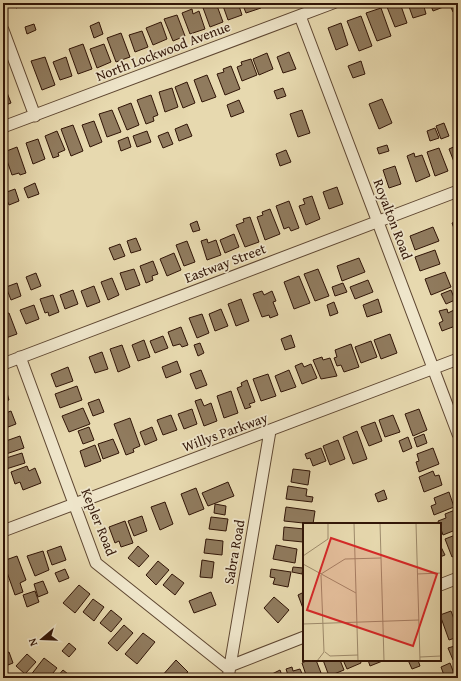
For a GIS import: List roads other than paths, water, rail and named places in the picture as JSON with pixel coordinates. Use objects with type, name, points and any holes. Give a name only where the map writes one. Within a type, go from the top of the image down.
[{"type":"street","name":"North Lockwood Avenue","points":[[3,128],[333,3]]},
{"type":"street","name":"Royalton Road","points":[[300,16],[458,434]]},
{"type":"street","points":[[3,30],[35,116]]},
{"type":"street","name":"Eastway Street","points":[[3,364],[458,191]]},
{"type":"street","name":"Kepler Road","points":[[20,357],[96,563],[229,671]]},
{"type":"street","name":"Willys Parkway","points":[[3,531],[458,359]]},
{"type":"street","name":"Sabra Road","points":[[229,671],[270,431]]},
{"type":"street","points":[[441,585],[458,578]]},
{"type":"street","points":[[229,671],[303,637]]}]
